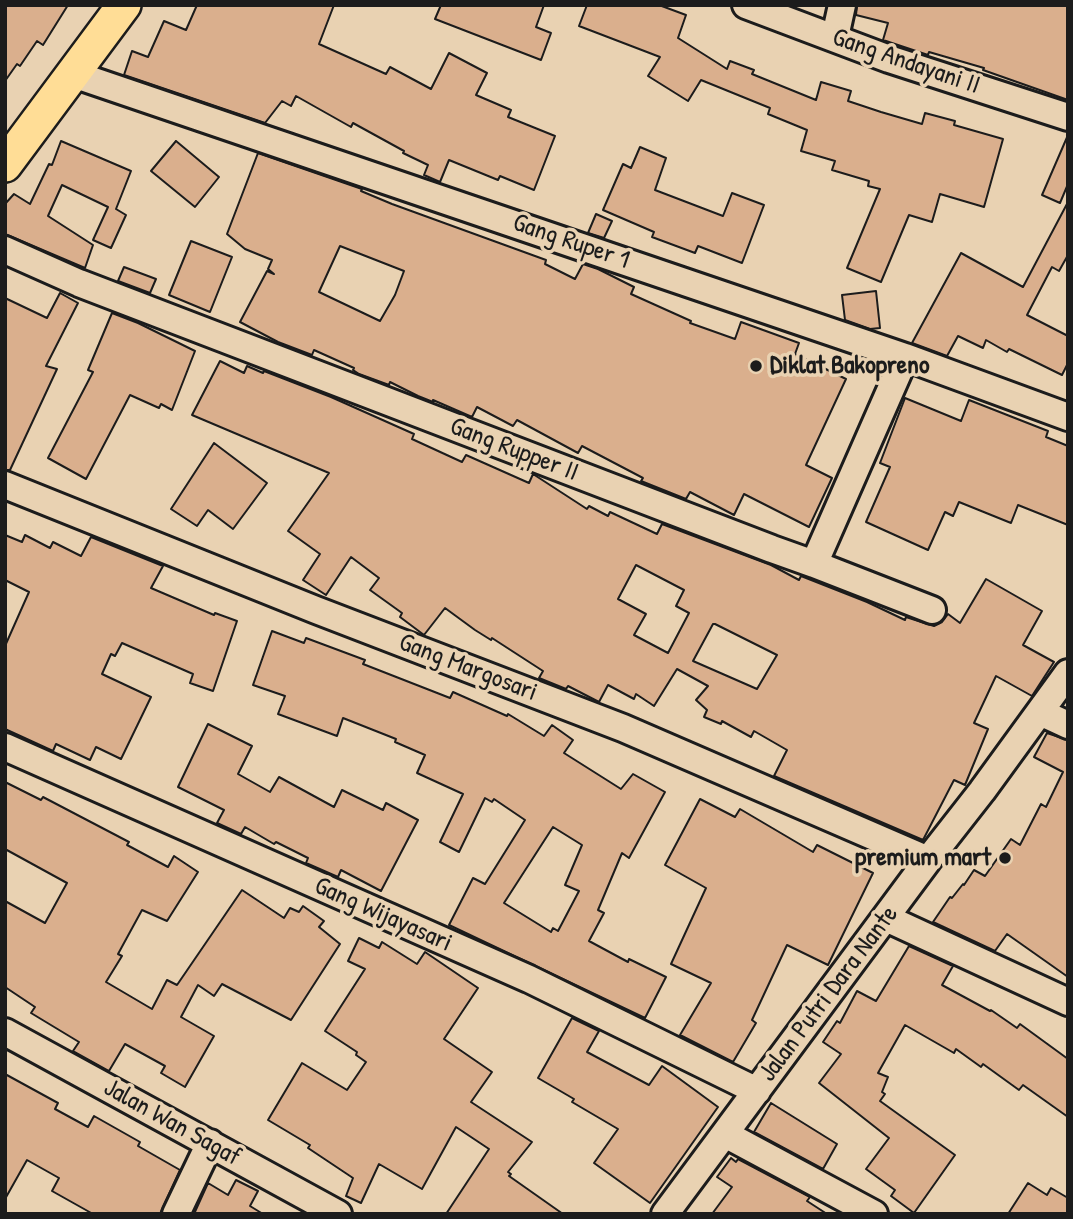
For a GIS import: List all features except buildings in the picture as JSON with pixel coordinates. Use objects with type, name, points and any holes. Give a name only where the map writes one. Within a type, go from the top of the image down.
[{"type":"main road","points":[[5,165],[124,5]]},
{"type":"street","name":"Gang Andayani II","points":[[746,5],[889,59],[1068,117]]},
{"type":"street","points":[[835,37],[842,5]]},
{"type":"street","name":"Gang Ruper 1","points":[[73,74],[905,357],[1068,417]]},
{"type":"street","name":"Gang Rupper II","points":[[5,250],[79,283],[932,610]]},
{"type":"street","points":[[814,564],[905,357]]},
{"type":"street","name":"Gang Margosari","points":[[5,485],[303,605],[623,727],[928,860]]},
{"type":"street","name":"Jalan Putri Dara Nante","points":[[665,1214],[1068,673]]},
{"type":"street","points":[[1040,712],[1068,725]]},
{"type":"street","name":"Gang Wijayasari","points":[[5,747],[529,979],[757,1091]]},
{"type":"street","points":[[886,918],[1068,1002]]},
{"type":"street","name":"Jalan Wan Sagaf","points":[[5,1032],[338,1214]]},
{"type":"street","points":[[725,1134],[874,1214]]},
{"type":"street","points":[[176,1214],[210,1143]]},
{"type":"place","name":"Diklat Bakopreno","points":[[756,366]]},
{"type":"place","name":"premium mart","points":[[1005,858]]}]
